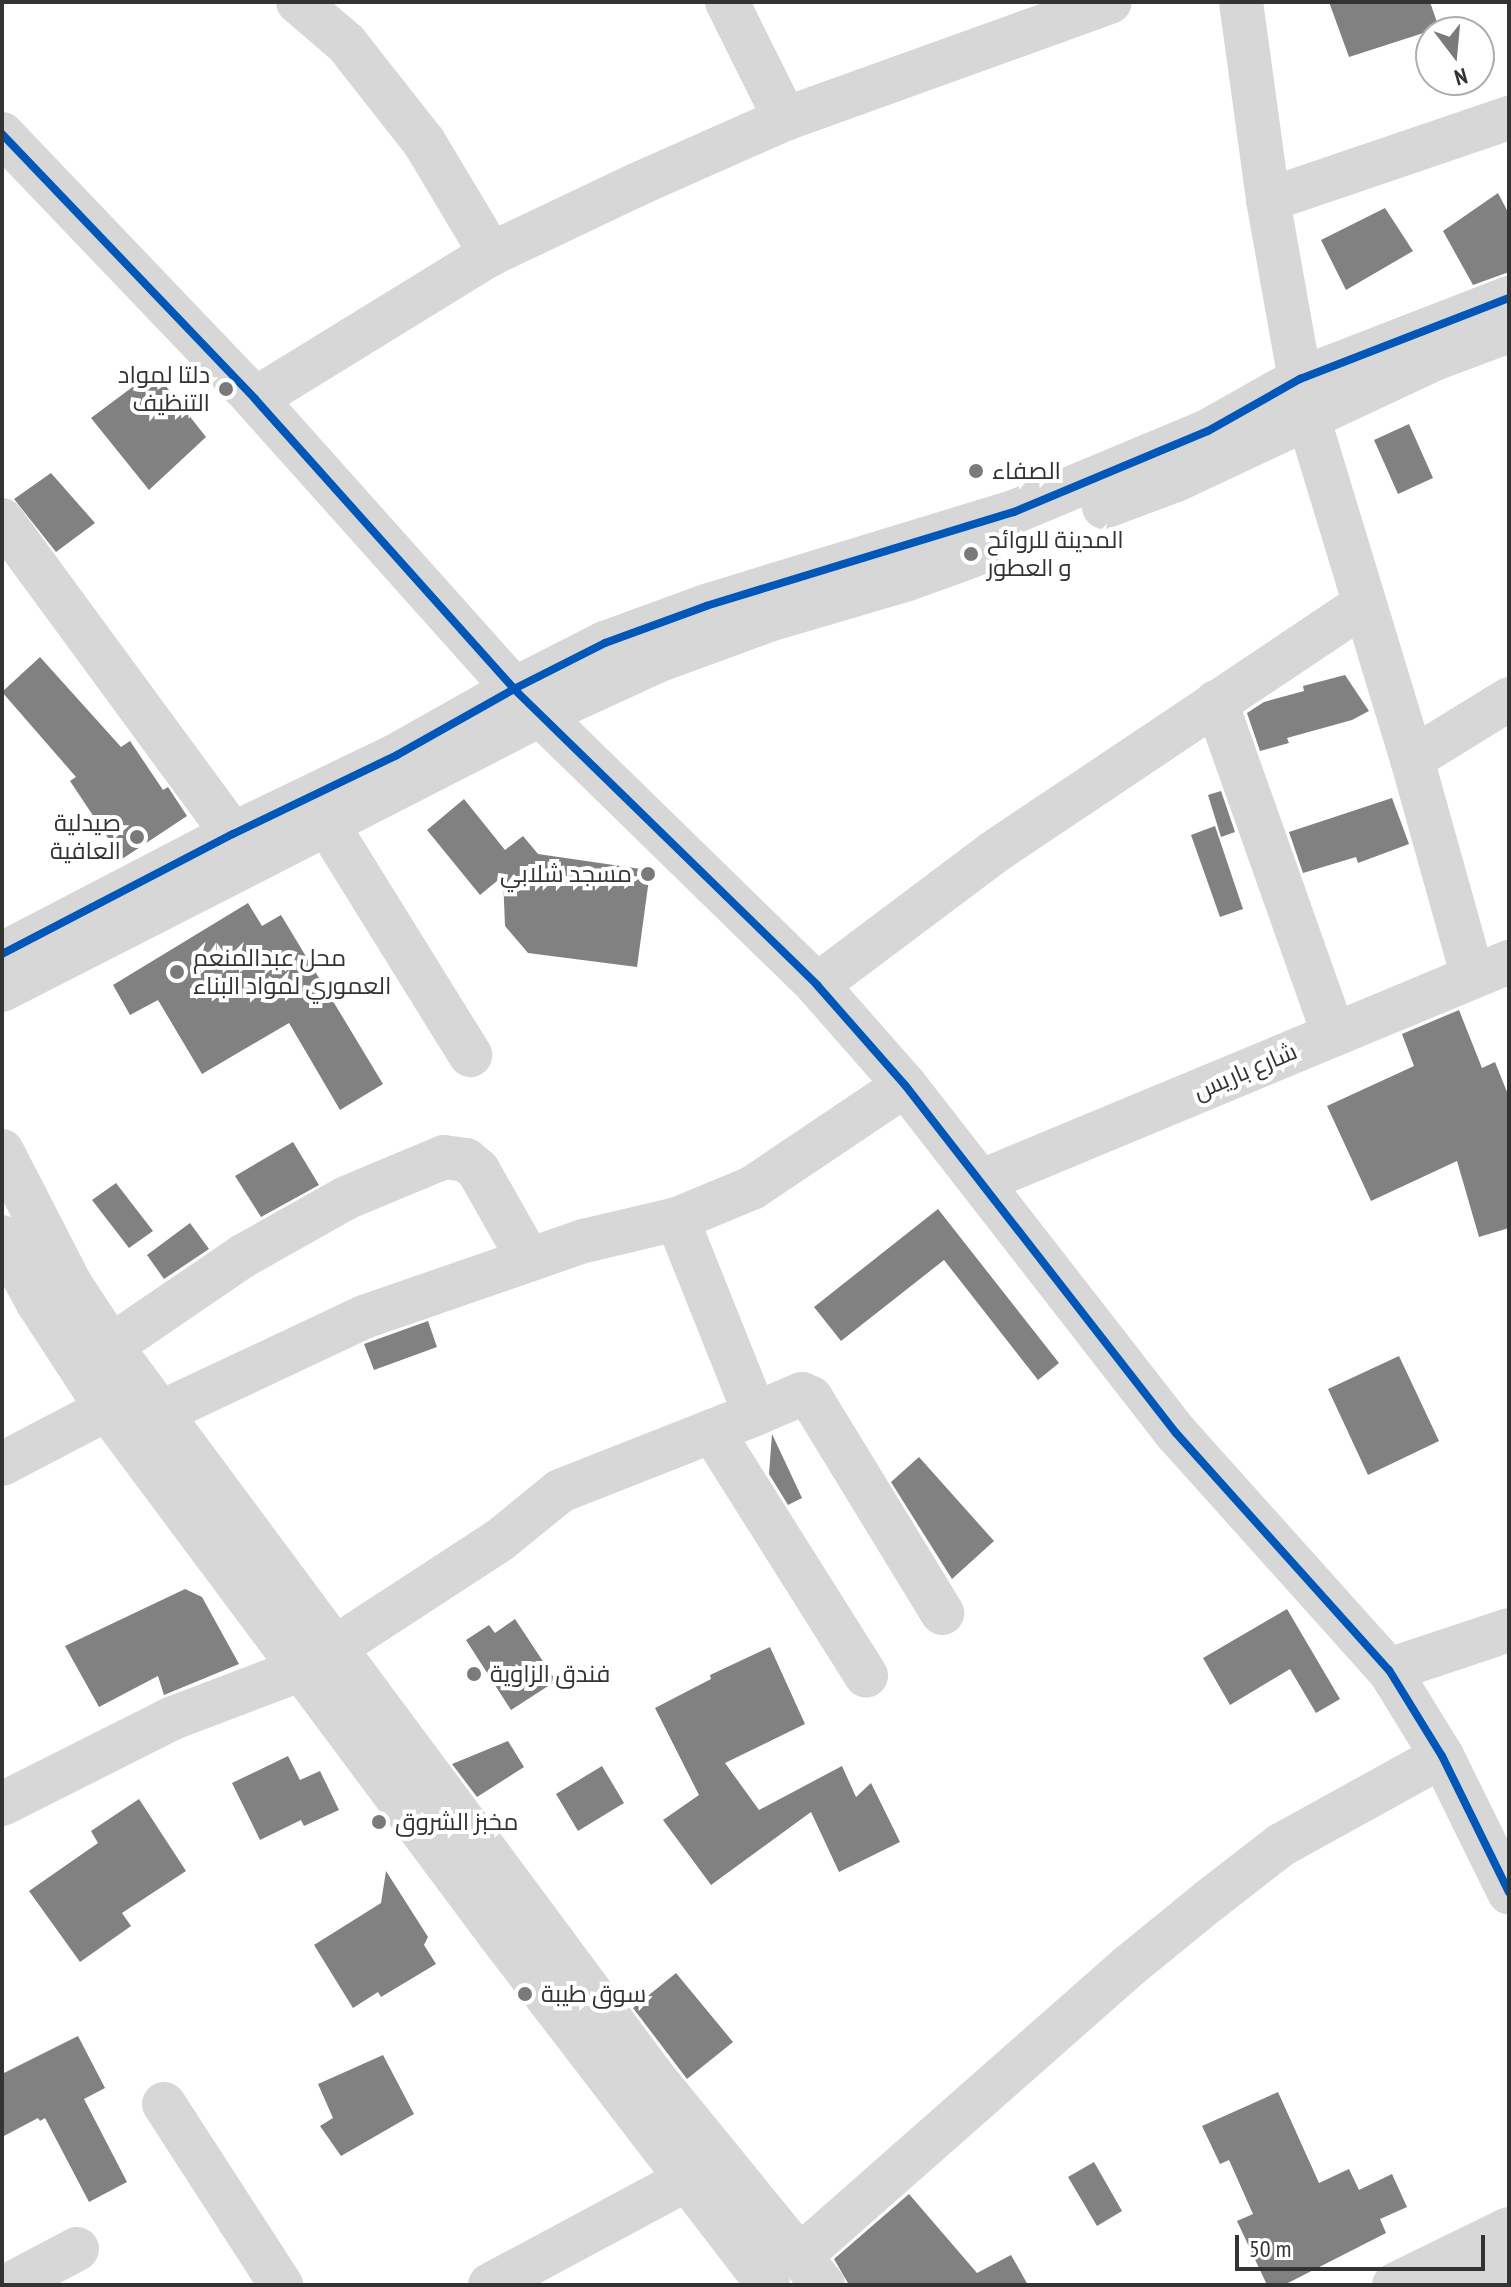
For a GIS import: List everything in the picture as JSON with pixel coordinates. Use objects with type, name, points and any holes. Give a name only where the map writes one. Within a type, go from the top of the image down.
[{"type":"street","points":[[298,2],[346,43],[424,142],[491,254]]},
{"type":"street","points":[[727,2],[785,119]]},
{"type":"street","points":[[255,399],[491,254],[785,119],[1110,2]]},
{"type":"street","points":[[1241,2],[1268,200],[1304,398],[1412,759],[1491,970]]},
{"type":"street","points":[[1268,200],[1509,118]]},
{"type":"street","points":[[2,134],[255,399],[528,701],[817,985],[905,1085],[1176,1433],[1389,1670],[1442,1756],[1509,1892]]},
{"type":"street","points":[[1304,398],[1509,298]]},
{"type":"street","points":[[2,990],[327,824],[528,701],[605,643],[706,606],[1014,512],[1208,431],[1437,358],[1509,331]]},
{"type":"street","points":[[2,520],[233,834]]},
{"type":"street","points":[[817,985],[994,852],[1365,604]]},
{"type":"street","points":[[1412,759],[1509,699]]},
{"type":"street","points":[[2,954],[233,834],[397,755],[528,701]]},
{"type":"street","points":[[1216,702],[1334,1035]]},
{"type":"street","points":[[327,824],[470,1055]]},
{"type":"street","name":"شارع باريس","points":[[982,1181],[1491,970]]},
{"type":"street","points":[[162,1412],[364,1317],[584,1241],[677,1219],[752,1188],[905,1085]]},
{"type":"street","points":[[2,1151],[71,1285],[111,1346],[162,1412],[319,1658]]},
{"type":"street","points":[[111,1346],[282,1234],[346,1198],[444,1157],[466,1160],[478,1170],[529,1260]]},
{"type":"street","points":[[677,1219],[755,1414]]},
{"type":"street","points":[[2,1237],[38,1303],[107,1409],[319,1658],[705,2170],[768,2285]]},
{"type":"street","points":[[2,1804],[173,1718],[319,1658],[500,1540],[560,1491],[802,1394],[811,1398],[942,1613]]},
{"type":"street","points":[[2,1464],[107,1409]]},
{"type":"street","points":[[712,1431],[866,1676]]},
{"type":"street","points":[[1389,1670],[1509,1630]]},
{"type":"street","points":[[705,2170],[811,2270],[1129,1966],[1221,1891],[1281,1845],[1442,1756]]},
{"type":"street","points":[[164,2104],[281,2285]]},
{"type":"street","points":[[490,2285],[705,2170]]},
{"type":"street","points":[[1394,2285],[1509,2229]]},
{"type":"street","points":[[9,2285],[77,2249]]},
{"type":"street","points":[[1466,2285],[1509,2268]]},
{"type":"building","points":[[1329,2],[1430,2],[1435,16],[1415,16],[1415,36],[1349,57]]},
{"type":"building","points":[[1498,193],[1509,214],[1509,272],[1473,285],[1443,231]]},
{"type":"building","points":[[1385,208],[1413,251],[1346,290],[1321,240]]},
{"type":"building","points":[[154,371],[206,437],[149,490],[91,418]]},
{"type":"building","points":[[1409,424],[1433,478],[1398,494],[1374,440]]},
{"type":"building","points":[[51,473],[95,523],[56,552],[14,499]]},
{"type":"building","points":[[40,657],[121,747],[130,741],[163,790],[168,787],[187,816],[122,859],[70,781],[76,777],[2,692]]},
{"type":"building","points":[[1345,675],[1369,711],[1352,720],[1287,738],[1289,743],[1260,751],[1247,713],[1264,702],[1304,691],[1303,686]]},
{"type":"building","points":[[1221,791],[1235,832],[1221,837],[1208,795]]},
{"type":"building","points":[[1392,798],[1409,844],[1358,863],[1356,857],[1303,873],[1289,832]]},
{"type":"building","points":[[464,799],[505,850],[523,836],[538,854],[641,869],[649,879],[637,967],[528,953],[505,926],[503,876],[480,895],[427,830]]},
{"type":"building","points":[[1215,826],[1243,909],[1220,917],[1191,835]]},
{"type":"building","points":[[248,903],[262,926],[281,915],[383,1084],[340,1110],[289,1023],[202,1074],[158,1000],[130,1015],[113,985]]},
{"type":"building","points":[[1459,1010],[1482,1068],[1495,1062],[1509,1097],[1509,1228],[1479,1237],[1457,1161],[1371,1201],[1327,1106],[1414,1066],[1402,1034]]},
{"type":"building","points":[[293,1142],[319,1185],[261,1217],[235,1176]]},
{"type":"building","points":[[116,1183],[153,1231],[129,1248],[92,1200]]},
{"type":"building","points":[[938,1209],[1059,1363],[1038,1380],[944,1260],[841,1341],[814,1307]]},
{"type":"building","points":[[190,1223],[209,1249],[164,1279],[147,1255]]},
{"type":"building","points":[[428,1321],[437,1347],[374,1370],[364,1344]]},
{"type":"building","points":[[1399,1356],[1439,1441],[1368,1475],[1328,1389]]},
{"type":"building","points":[[772,1434],[802,1498],[788,1505],[769,1474]]},
{"type":"building","points":[[919,1457],[994,1541],[952,1579],[891,1482]]},
{"type":"building","points":[[185,1589],[202,1597],[239,1664],[164,1695],[158,1676],[99,1707],[65,1646]]},
{"type":"building","points":[[1287,1609],[1340,1699],[1316,1713],[1290,1669],[1230,1705],[1203,1658]]},
{"type":"building","points":[[515,1619],[556,1681],[511,1710],[466,1640],[489,1625],[495,1633]]},
{"type":"building","points":[[770,1647],[805,1724],[725,1763],[759,1810],[842,1766],[856,1797],[871,1783],[900,1842],[839,1872],[811,1812],[711,1885],[663,1820],[699,1795],[655,1708],[711,1679],[710,1675]]},
{"type":"building","points":[[508,1741],[524,1767],[477,1797],[452,1764]]},
{"type":"building","points":[[288,1756],[300,1780],[320,1771],[339,1810],[304,1826],[301,1820],[260,1840],[232,1783]]},
{"type":"building","points":[[602,1766],[624,1803],[578,1831],[556,1794]]},
{"type":"building","points":[[139,1799],[186,1871],[122,1913],[131,1926],[80,1962],[29,1891],[98,1843],[91,1831]]},
{"type":"building","points":[[386,1871],[428,1937],[424,1945],[436,1964],[381,1997],[378,1992],[353,2008],[314,1945],[381,1903]]},
{"type":"building","points":[[676,1973],[733,2042],[687,2079],[633,2008]]},
{"type":"building","points":[[78,2036],[105,2088],[84,2099],[127,2182],[89,2202],[45,2118],[40,2121],[38,2118],[2,2137],[2,2074]]},
{"type":"building","points":[[383,2055],[414,2114],[341,2156],[320,2126],[333,2118],[318,2084]]},
{"type":"building","points":[[1278,2092],[1319,2183],[1349,2169],[1359,2190],[1392,2174],[1407,2207],[1380,2219],[1386,2233],[1284,2285],[1267,2285],[1237,2221],[1253,2214],[1229,2160],[1220,2164],[1202,2126]]},
{"type":"building","points":[[1094,2162],[1122,2211],[1097,2226],[1068,2177]]},
{"type":"building","points":[[909,2194],[977,2273],[1011,2255],[1028,2285],[849,2285],[834,2259]]},
{"type":"cycle path","points":[[2,134],[255,399],[514,689],[817,985],[905,1085],[1176,1433],[1389,1670],[1442,1756],[1509,1892]]},
{"type":"cycle path","points":[[2,954],[233,834],[397,755],[514,689],[605,643],[706,606],[1014,512],[1208,431],[1300,379],[1509,298]]},
{"type":"place","name":"دلتا لمواد التنظيف","points":[[226,389]]},
{"type":"place","name":"الصفاء","points":[[976,471]]},
{"type":"place","name":"المدينة للروائح و العطور","points":[[971,554]]},
{"type":"place","name":"صيدلية العافية","points":[[137,837]]},
{"type":"place","name":"مسجد شلابي","points":[[648,874]]},
{"type":"place","name":"محل عبدالمنعم العموري لمواد البناء","points":[[177,972]]},
{"type":"place","name":"فندق الزاوية","points":[[474,1674]]},
{"type":"place","name":"مخبز الشروق","points":[[379,1822]]},
{"type":"place","name":"سوق طيبة","points":[[525,1994]]}]
